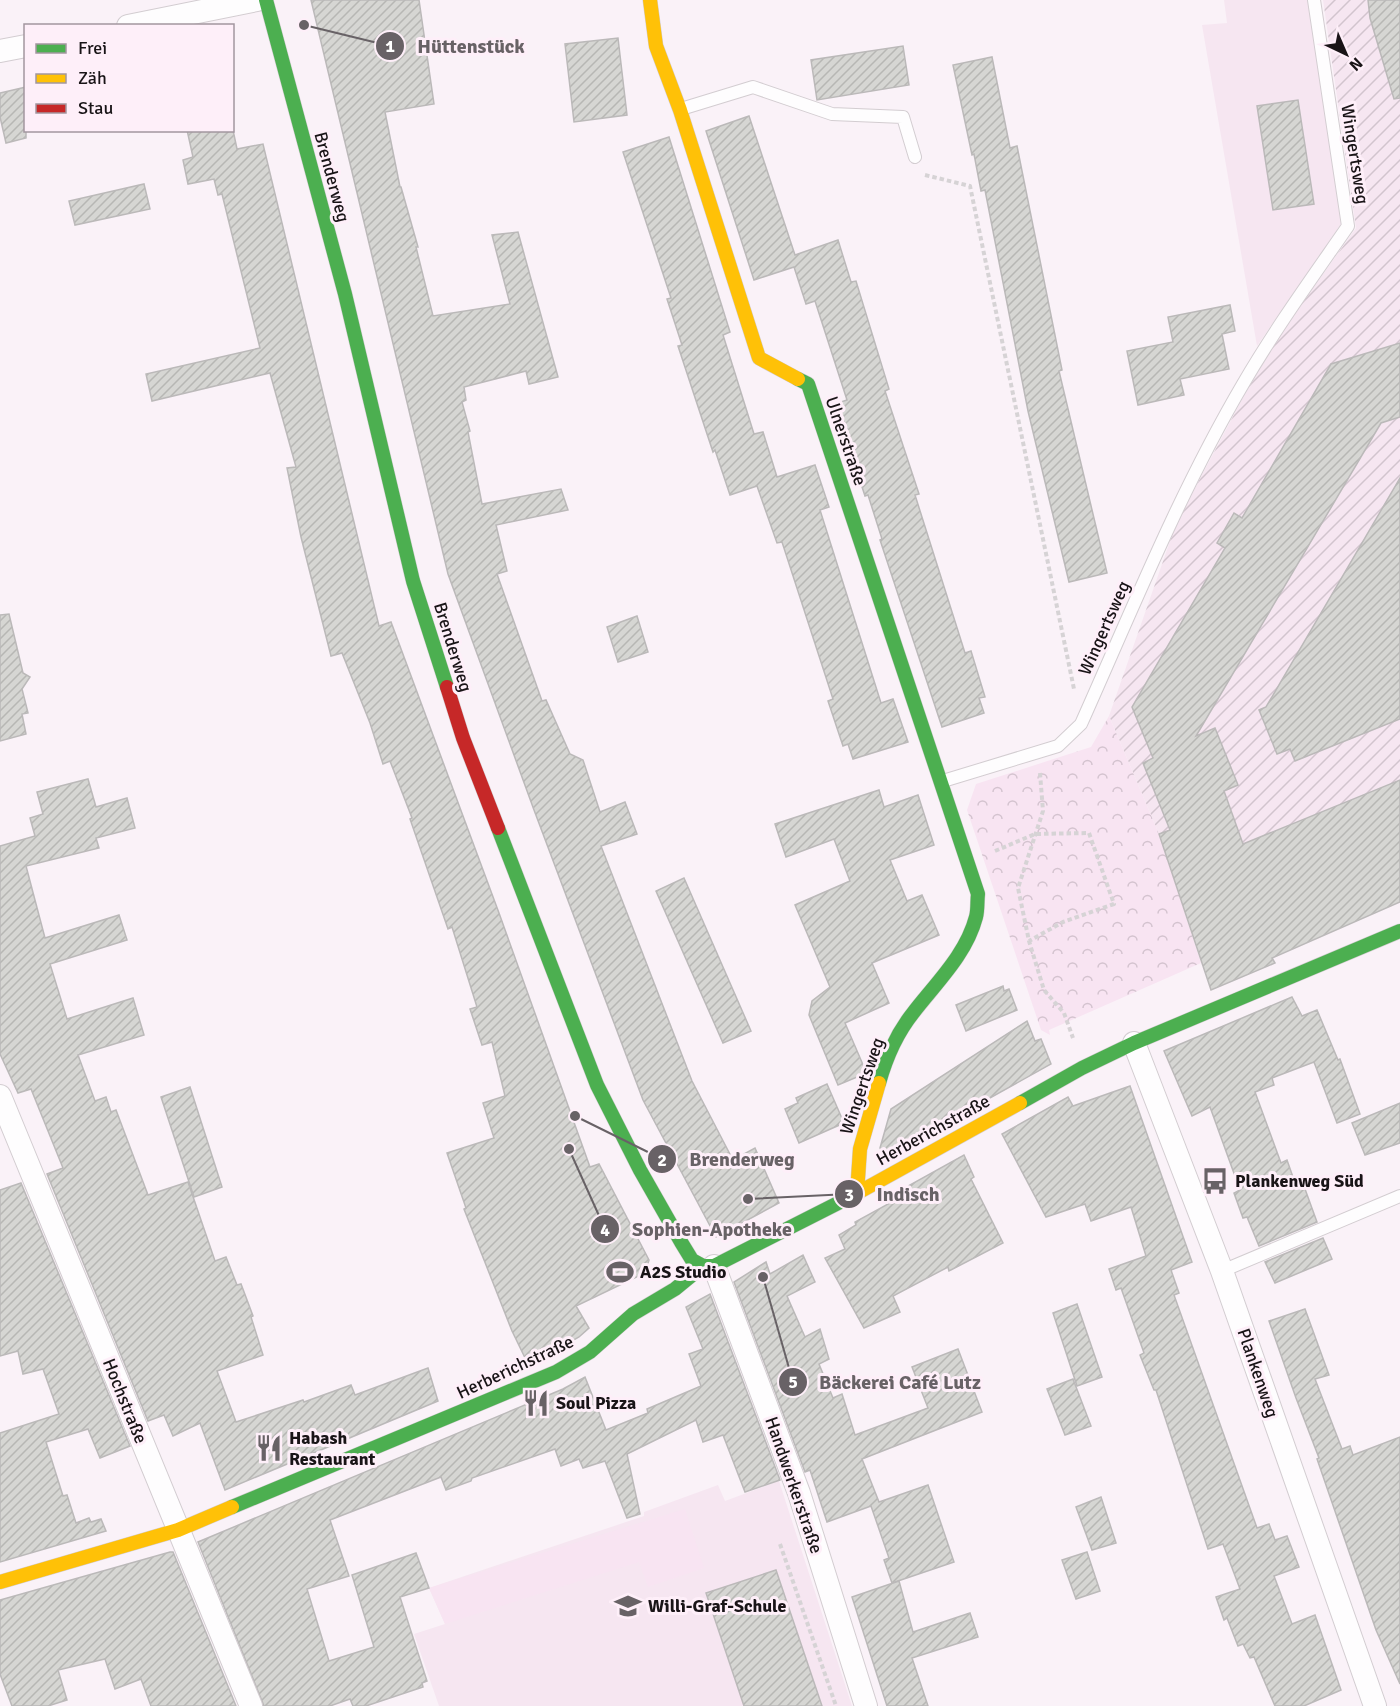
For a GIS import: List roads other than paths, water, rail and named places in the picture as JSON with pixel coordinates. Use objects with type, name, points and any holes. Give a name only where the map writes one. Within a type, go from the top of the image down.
[{"type":"street","points":[[138,24],[257,0]]},
{"type":"street","name":"Brenderweg","points":[[266,0],[345,294],[413,581],[463,738],[597,1085],[640,1170],[692,1260],[708,1266]]},
{"type":"street","name":"Ulnerstraße","points":[[650,0],[657,46],[680,110],[759,358],[808,384],[942,782]]},
{"type":"street","points":[[0,51],[24,46]]},
{"type":"street","name":"Wingertsweg","points":[[857,1193],[860,1149],[882,1073],[895,1041],[912,1014],[943,978],[963,947],[976,916],[978,894],[942,782]]},
{"type":"street","name":"Herberichstraße","points":[[0,1582],[178,1530],[556,1372],[590,1352],[633,1314],[708,1266],[857,1193],[1084,1066],[1400,932]]},
{"type":"street","name":"Plankenweg","points":[[1134,1043],[1222,1270],[1375,1706]]},
{"type":"street","name":"Hochstraße","points":[[0,1096],[250,1706]]},
{"type":"street","name":"Handwerkerstraße","points":[[708,1266],[799,1493],[866,1706]]},
{"type":"lane","name":"Wingertsweg","points":[[942,782],[1058,746],[1081,724],[1171,521],[1232,404],[1281,322],[1348,226],[1314,0]]},
{"type":"lane","points":[[680,110],[753,87],[832,114],[903,117],[915,157]]},
{"type":"lane","points":[[1222,1270],[1400,1196]]},
{"type":"place","name":"Hüttenstück","points":[[304,25]]},
{"type":"place","name":"Brenderweg","points":[[575,1116]]},
{"type":"place","name":"Sophien-Apotheke","points":[[569,1149]]},
{"type":"place","name":"Plankenweg Süd","points":[[1215,1181]]},
{"type":"place","name":"Indisch","points":[[748,1199]]},
{"type":"place","name":"A2S Studio","points":[[620,1272]]},
{"type":"place","name":"Bäckerei Café Lutz","points":[[763,1277]]},
{"type":"place","name":"Soul Pizza","points":[[536,1403]]},
{"type":"place","name":"Habash Restaurant","points":[[269,1448]]},
{"type":"place","name":"Willi-Graf-Schule","points":[[628,1606]]}]
